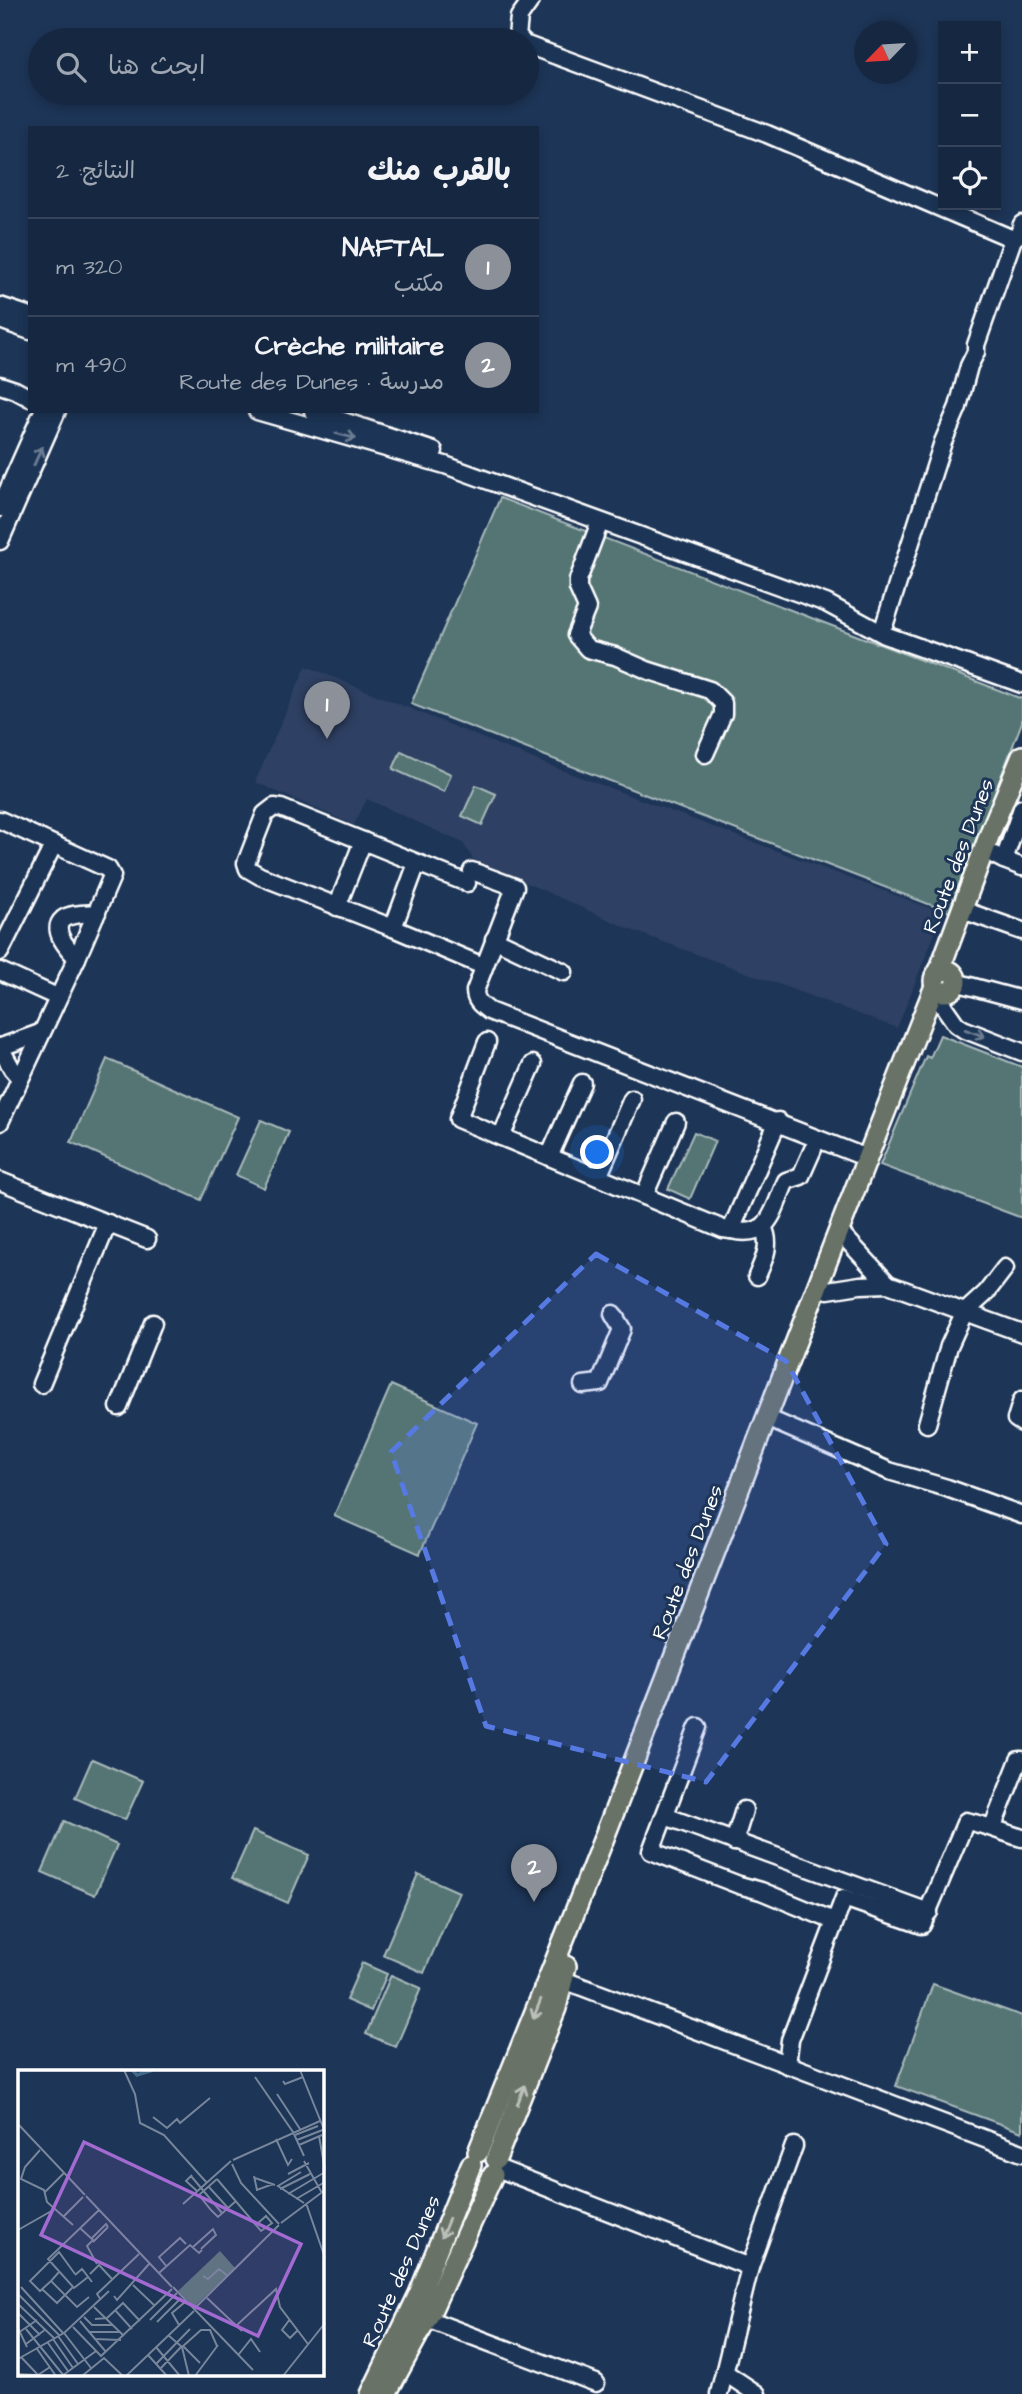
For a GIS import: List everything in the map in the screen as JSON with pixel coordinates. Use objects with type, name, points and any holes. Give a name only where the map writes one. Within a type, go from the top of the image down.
[{"type":"main road","name":"Route des Dunes","points":[[556,1978],[572,1946],[698,1628],[828,1290],[867,1158],[944,984],[1022,756]]},
{"type":"main road","name":"Route des Dunes","points":[[386,2394],[427,2319],[843,1235],[971,913],[999,858],[1022,786]]},
{"type":"main road","name":"Route des Dunes","points":[[370,2394],[487,2164]]},
{"type":"street","points":[[518,28],[519,17],[531,0]]},
{"type":"street","points":[[539,49],[767,134],[1013,239]]},
{"type":"street","points":[[885,624],[943,442],[976,352],[976,345],[1013,239],[1019,234],[1022,224]]},
{"type":"street","points":[[0,306],[28,315]]},
{"type":"street","points":[[0,320],[28,330]]},
{"type":"street","points":[[0,386],[28,397]]},
{"type":"street","points":[[0,509],[5,486],[42,413]]},
{"type":"street","points":[[0,541],[56,413]]},
{"type":"street","points":[[264,413],[445,464],[826,603],[885,635],[1022,684]]},
{"type":"street","points":[[319,413],[429,449],[835,595],[885,624],[1022,674]]},
{"type":"street","points":[[600,522],[578,580],[578,588],[587,608],[576,635],[588,649],[710,690],[717,696],[723,703],[723,714],[705,754]]},
{"type":"street","points":[[483,966],[248,869],[246,863],[249,850],[265,814],[274,807],[281,808],[418,863],[515,887],[483,966],[475,997],[489,1011],[778,1121],[867,1158]]},
{"type":"street","points":[[1022,808],[999,858],[1022,867]]},
{"type":"street","points":[[0,820],[110,871],[112,879],[0,1122]]},
{"type":"street","points":[[337,907],[363,841]]},
{"type":"street","points":[[0,952],[53,846]]},
{"type":"street","points":[[393,928],[418,863]]},
{"type":"street","points":[[77,958],[62,940],[62,920],[69,916],[97,913]]},
{"type":"street","points":[[971,913],[1022,932]]},
{"type":"street","points":[[494,939],[564,972]]},
{"type":"street","points":[[0,971],[57,997]]},
{"type":"street","points":[[1022,1000],[944,984],[956,1024],[1022,1052]]},
{"type":"street","points":[[20,1078],[0,1047],[40,1033]]},
{"type":"street","points":[[486,1042],[458,1119],[723,1229],[744,1233],[758,1231],[773,1220]]},
{"type":"street","points":[[501,1137],[533,1064]]},
{"type":"street","points":[[549,1157],[582,1083]]},
{"type":"street","points":[[598,1177],[632,1099]]},
{"type":"street","points":[[731,1230],[778,1121]]},
{"type":"street","points":[[644,1196],[676,1122]]},
{"type":"street","points":[[757,1276],[767,1247],[767,1235],[786,1181],[808,1179],[813,1149]]},
{"type":"street","points":[[0,1181],[147,1239]]},
{"type":"street","points":[[41,1384],[108,1223]]},
{"type":"street","points":[[843,1235],[888,1284],[1022,1332]]},
{"type":"street","points":[[927,1424],[949,1346],[964,1313],[986,1293],[1005,1268]]},
{"type":"street","points":[[828,1290],[888,1284]]},
{"type":"street","points":[[583,1385],[600,1383],[622,1329],[613,1314]]},
{"type":"street","points":[[119,1407],[153,1323]]},
{"type":"street","points":[[1022,1400],[1016,1419],[1022,1423]]},
{"type":"street","points":[[776,1422],[889,1471],[1022,1515]]},
{"type":"street","points":[[698,1727],[651,1851],[834,1921]]},
{"type":"street","points":[[993,1826],[1019,1760],[1022,1760]]},
{"type":"street","points":[[734,1842],[744,1810]]},
{"type":"street","points":[[665,1816],[929,1912]]},
{"type":"street","points":[[787,2065],[790,2040],[844,1898],[922,1925],[967,1821],[993,1826],[996,1830],[1022,1838]]},
{"type":"street","points":[[556,1978],[1022,2153]]},
{"type":"street","points":[[719,2394],[750,2267],[794,2146]]},
{"type":"street","points":[[487,2164],[750,2267]]},
{"type":"street","points":[[427,2319],[596,2383]]},
{"type":"street","points":[[724,2372],[757,2394]]},
{"type":"highlighted area","points":[[596,1254],[786,1361],[886,1544],[706,1782],[486,1726],[391,1452]]},
{"type":"shaded area","points":[[306,666],[548,765],[943,913],[897,1028],[634,931],[473,859],[463,843],[367,799],[354,825],[255,782]]},
{"type":"green space","points":[[500,498],[1022,699],[1022,722],[949,912],[411,704]]},
{"type":"green space","points":[[401,751],[451,774],[444,792],[393,769]]},
{"type":"green space","points":[[476,785],[496,794],[482,825],[462,816]]},
{"type":"green space","points":[[940,1035],[1022,1067],[1022,1218],[880,1165],[926,1056],[930,1058]]},
{"type":"green space","points":[[107,1059],[238,1117],[201,1200],[71,1142]]},
{"type":"green space","points":[[261,1120],[289,1132],[264,1188],[236,1175]]},
{"type":"green space","points":[[694,1132],[715,1141],[690,1199],[668,1189]]},
{"type":"green space","points":[[391,1385],[477,1423],[420,1554],[334,1516]]},
{"type":"green space","points":[[92,1759],[143,1781],[125,1820],[75,1798]]},
{"type":"green space","points":[[64,1821],[117,1845],[95,1895],[42,1872]]},
{"type":"green space","points":[[253,1831],[309,1855],[288,1903],[232,1878]]},
{"type":"green space","points":[[418,1874],[459,1892],[424,1973],[383,1955]]},
{"type":"green space","points":[[362,1963],[387,1974],[371,2011],[346,2000]]},
{"type":"green space","points":[[391,1975],[421,1988],[396,2047],[366,2034]]},
{"type":"green space","points":[[933,1984],[1022,2016],[1022,2132],[896,2086]]},
{"type":"place","name":"NAFTAL","points":[[327,739]]},
{"type":"place","name":"Crèche militaire","points":[[534,1902]]}]
